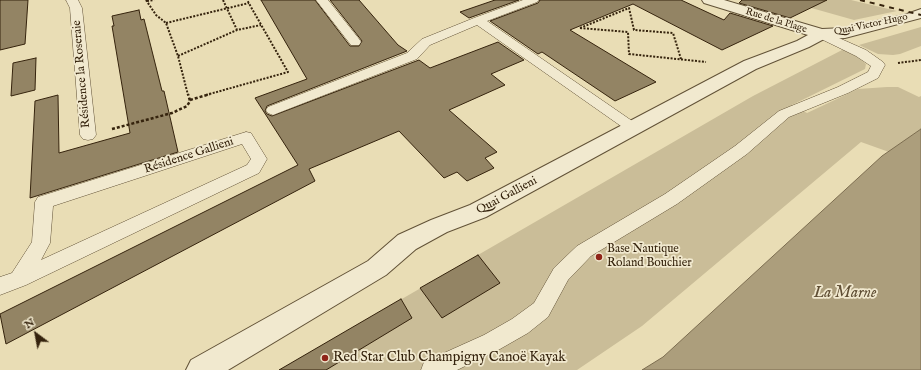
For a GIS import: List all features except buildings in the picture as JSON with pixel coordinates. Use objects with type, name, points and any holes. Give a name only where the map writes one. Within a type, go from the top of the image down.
[{"type":"street","name":"Rue de la Plage","points":[[709,0],[821,34]]},
{"type":"street","name":"Quai Victor Hugo","points":[[821,34],[845,33],[908,18],[921,13]]},
{"type":"street","name":"Quai Gallieni","points":[[201,370],[377,268],[407,242],[439,226],[478,211],[742,70],[803,44],[821,34]]},
{"type":"lane","name":"Résidence la Roseraie","points":[[72,0],[76,8],[88,135]]},
{"type":"lane","points":[[322,0],[355,42]]},
{"type":"lane","points":[[273,110],[412,56],[426,42],[478,20],[533,0]]},
{"type":"lane","points":[[478,20],[633,128]]},
{"type":"lane","points":[[432,370],[492,342],[520,326],[541,310],[561,274],[584,251],[671,199],[741,150],[784,114],[843,90],[873,75],[878,64],[862,53],[821,34]]},
{"type":"lane","name":"Résidence Gallieni","points":[[0,286],[19,279],[253,169],[259,159],[246,138],[44,202],[41,243],[19,279]]},
{"type":"path","points":[[154,0],[147,1],[156,15],[166,23],[178,56],[190,100]]},
{"type":"path","points":[[223,0],[237,30]]},
{"type":"path","name":"Résidence la Roseraie","points":[[88,135],[172,113],[187,106],[190,100],[288,72],[247,0]]},
{"type":"path","points":[[166,23],[249,3]]},
{"type":"path","points":[[634,30],[629,8],[580,28],[628,32],[634,30],[673,33],[681,59]]},
{"type":"path","points":[[178,56],[237,30],[261,25]]},
{"type":"path","points":[[628,32],[629,54],[716,63],[742,70]]},
{"type":"shaded area","points":[[783,0],[851,0],[897,11],[854,20]]},
{"type":"shaded area","points":[[921,27],[921,46],[900,54],[878,54],[859,45]]},
{"type":"shaded area","name":"Base Nautique Roland Bouchier","points":[[844,49],[866,64],[865,69],[792,105],[807,113],[858,89],[898,87],[919,97],[921,96],[921,129],[889,152],[861,142],[642,326],[577,370],[279,370],[753,96]]},
{"type":"water","name":"La Marne","points":[[921,129],[921,370],[642,370],[663,357],[882,156]]},
{"type":"railway","points":[[860,0],[921,15]]},
{"type":"place","name":"Base Nautique Roland Bouchier","points":[[599,257]]},
{"type":"place","name":"Red Star Club Champigny Canoë Kayak","points":[[325,358]]}]
